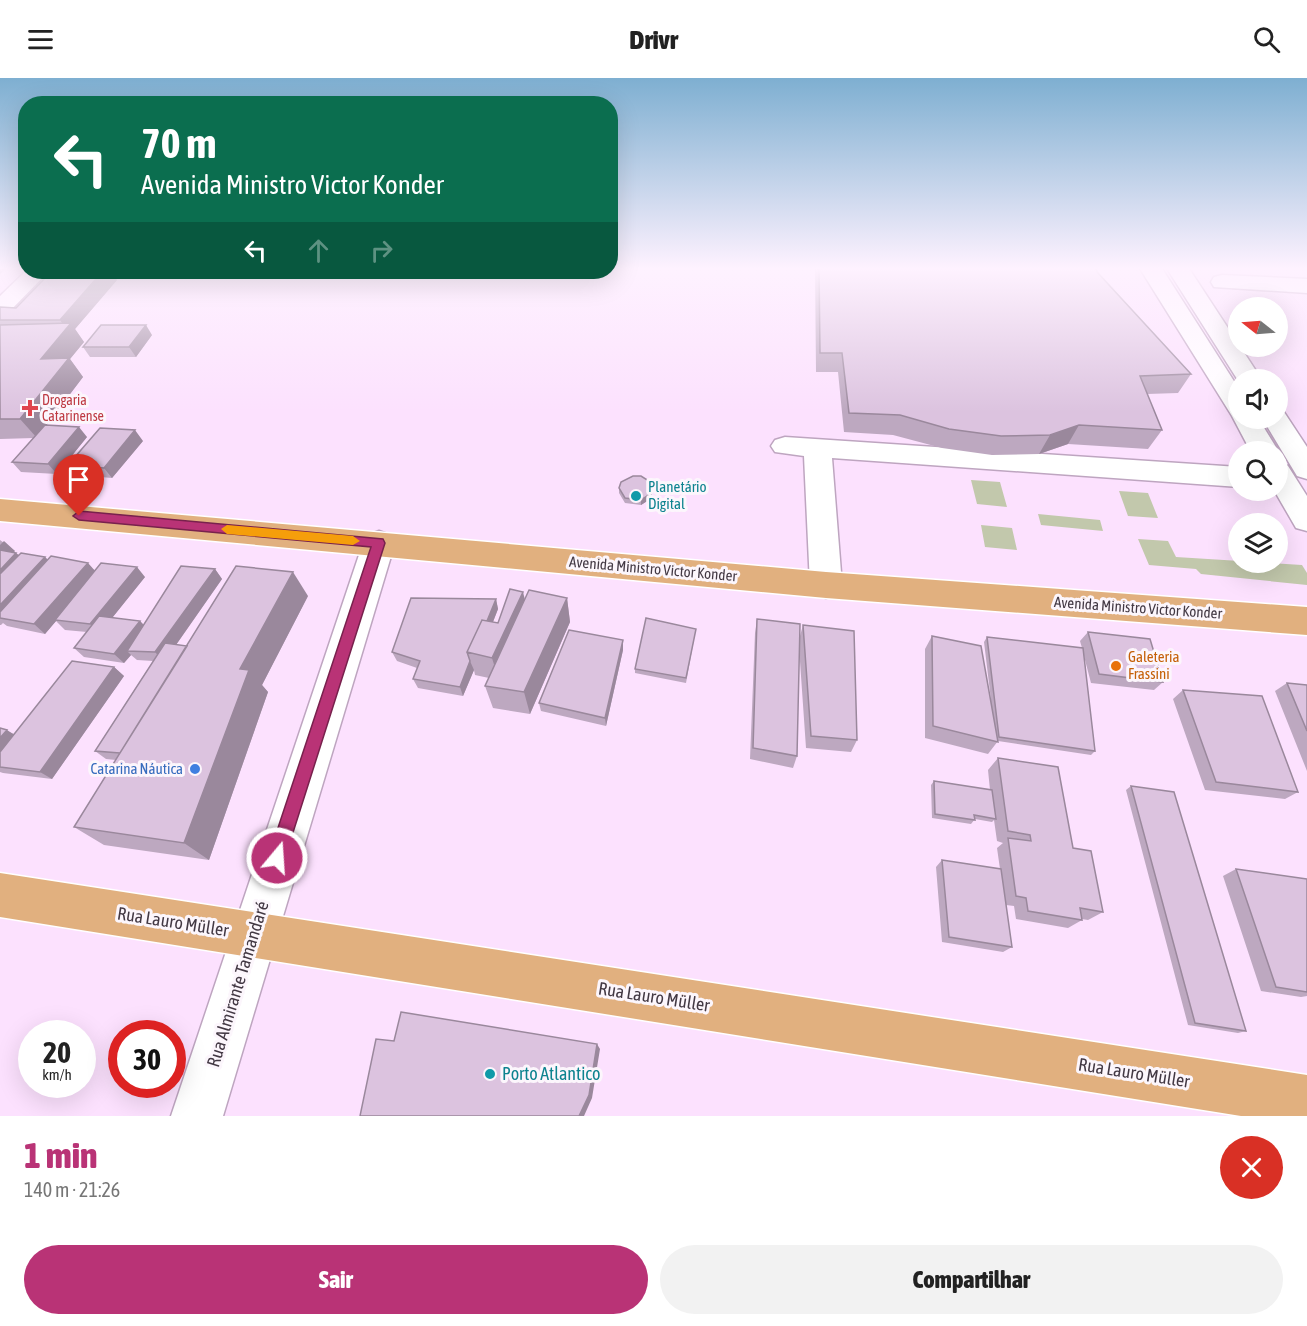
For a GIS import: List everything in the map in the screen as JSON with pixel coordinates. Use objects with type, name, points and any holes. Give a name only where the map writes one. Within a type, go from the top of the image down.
[{"type":"main road","name":"Avenida Ministro Victor Konder","points":[[0,510],[826,585],[1307,621]]},
{"type":"main road","name":"Rua Lauro Müller","points":[[0,895],[1307,1101]]},
{"type":"street","points":[[1180,315],[1228,392]]},
{"type":"street","points":[[1208,315],[1243,369]]},
{"type":"street","points":[[1278,429],[1290,476],[1307,520]]},
{"type":"street","points":[[784,446],[1228,476]]},
{"type":"street","points":[[818,448],[826,585]]},
{"type":"street","name":"Rua Almirante Tamandaré","points":[[197,1116],[252,935],[379,543]]},
{"type":"green space","points":[[971,480],[1000,482],[1007,507],[977,504]]},
{"type":"green space","points":[[1119,491],[1148,493],[1158,518],[1128,516]]},
{"type":"green space","points":[[1038,514],[1100,520],[1103,531],[1041,525]]},
{"type":"green space","points":[[981,525],[1012,528],[1017,550],[985,547]]},
{"type":"green space","points":[[1138,539],[1168,541],[1176,557],[1228,560],[1228,573],[1288,573],[1288,564],[1302,565],[1307,573],[1307,585],[1201,574],[1196,569],[1149,565]]},
{"type":"building","points":[[0,315],[64,315],[60,320],[0,320]]},
{"type":"building","points":[[820,315],[1137,315],[1191,374],[1140,376],[1162,430],[1079,425],[1050,435],[1001,436],[949,429],[900,415],[849,413],[842,353],[820,353]]},
{"type":"building","points":[[71,323],[41,359],[69,358],[20,419],[0,419],[0,325]]},
{"type":"building","points":[[101,325],[146,325],[129,347],[83,347]]},
{"type":"building","points":[[45,425],[79,427],[48,464],[12,462]]},
{"type":"building","points":[[100,428],[135,430],[104,468],[68,465]]},
{"type":"building","name":"Planetário Digital","points":[[633,476],[641,476],[652,483],[652,493],[641,500],[625,498],[619,488],[621,482]]},
{"type":"building","points":[[0,550],[16,553],[0,570]]},
{"type":"building","points":[[21,553],[45,557],[0,605],[0,574]]},
{"type":"building","points":[[51,556],[88,563],[34,624],[0,618],[0,612]]},
{"type":"building","points":[[101,563],[137,567],[90,624],[55,620]]},
{"type":"building","points":[[181,566],[215,569],[155,652],[127,651]]},
{"type":"building","points":[[236,566],[293,572],[240,669],[249,670],[184,843],[74,827]]},
{"type":"building","points":[[510,589],[523,592],[492,658],[467,652],[482,620],[498,623]]},
{"type":"building","points":[[529,590],[567,598],[524,692],[485,686]]},
{"type":"building","points":[[411,598],[496,599],[487,621],[482,620],[467,652],[470,661],[460,687],[413,679],[420,661],[392,652]]},
{"type":"building","points":[[99,616],[140,621],[114,654],[74,648]]},
{"type":"building","points":[[646,618],[696,629],[686,678],[635,669]]},
{"type":"building","points":[[757,619],[800,624],[797,756],[753,748]]},
{"type":"building","points":[[803,625],[854,631],[857,740],[811,736]]},
{"type":"building","points":[[569,630],[623,640],[605,718],[539,703]]},
{"type":"building","name":"Galeteria Frassini","points":[[1088,632],[1150,639],[1163,682],[1099,674]]},
{"type":"building","points":[[932,636],[981,646],[998,742],[933,726]]},
{"type":"building","points":[[987,637],[1083,648],[1095,751],[999,737]]},
{"type":"building","points":[[165,643],[187,646],[120,753],[95,751]]},
{"type":"building","points":[[72,661],[114,667],[40,772],[0,767],[0,752]]},
{"type":"building","points":[[1287,683],[1307,685],[1307,731]]},
{"type":"building","points":[[1183,690],[1262,696],[1298,792],[1216,782]]},
{"type":"building","points":[[0,728],[7,730],[0,738]]},
{"type":"building","points":[[998,758],[1058,767],[1073,848],[1091,851],[1103,912],[1080,908],[1082,920],[1028,911],[1026,898],[1016,896],[1008,838],[1031,841],[1030,835],[1008,831]]},
{"type":"building","points":[[934,781],[992,790],[996,819],[974,815],[975,820],[935,814]]},
{"type":"building","points":[[1131,786],[1174,792],[1246,1031],[1195,1023]]},
{"type":"building","points":[[942,860],[1001,869],[1012,947],[949,937]]},
{"type":"building","points":[[1236,869],[1307,879],[1307,992],[1276,987]]},
{"type":"building","name":"Porto Atlantico","points":[[401,1012],[597,1044],[589,1095],[579,1116],[360,1116],[376,1039],[394,1041]]},
{"type":"slow traffic","points":[[227,529],[353,541]]},
{"type":"place","name":"Drogaria Catarinense","points":[[30,408]]},
{"type":"place","name":"Planetário Digital","points":[[636,496]]},
{"type":"place","name":"Galeteria Frassini","points":[[1116,666]]},
{"type":"place","name":"Catarina Náutica","points":[[195,769]]},
{"type":"place","name":"Porto Atlantico","points":[[490,1074]]},
{"type":"route","points":[[79,516],[379,543],[277,858]]}]
